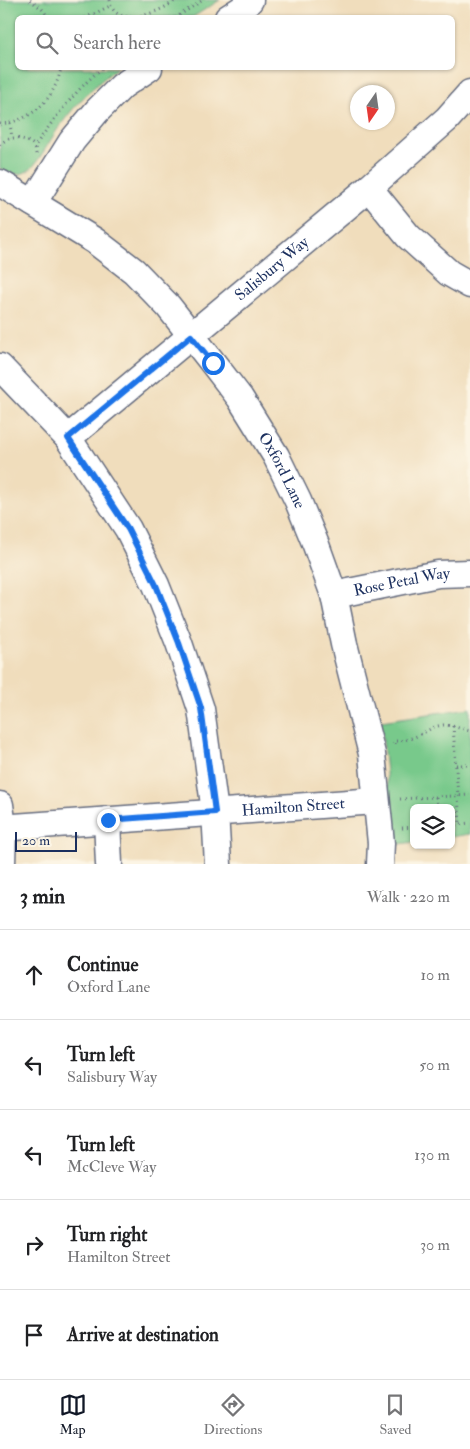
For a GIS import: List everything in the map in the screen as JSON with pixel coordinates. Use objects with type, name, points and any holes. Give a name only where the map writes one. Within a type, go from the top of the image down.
[{"type":"street","points":[[233,15],[242,9],[250,0]]},
{"type":"street","points":[[33,203],[72,141],[97,111],[122,86],[146,70]]},
{"type":"street","name":"Salisbury Way","points":[[68,438],[369,188],[447,119],[470,93]]},
{"type":"street","name":"Oxford Lane","points":[[0,183],[95,241],[134,271],[168,306],[240,398],[276,456],[298,501],[334,595],[344,644],[372,754],[381,843],[380,864]]},
{"type":"street","points":[[369,188],[408,236],[449,273],[470,285]]},
{"type":"street","points":[[0,367],[68,438],[128,529],[156,585],[179,643],[201,708],[215,812],[218,864]]},
{"type":"street","name":"Rose Petal Way","points":[[334,595],[438,574],[470,573]]},
{"type":"street","name":"Hamilton Street","points":[[1,820],[108,820],[376,801]]},
{"type":"street","points":[[1,820],[2,864]]},
{"type":"street","points":[[108,820],[109,864]]},
{"type":"path","points":[[30,0],[42,8],[47,15]]},
{"type":"path","points":[[110,0],[110,6],[113,10],[123,15]]},
{"type":"path","points":[[144,15],[163,9],[176,0]]},
{"type":"path","points":[[180,15],[203,0]]},
{"type":"path","points":[[90,15],[110,6]]},
{"type":"path","points":[[0,124],[10,123],[39,108],[54,91],[60,70]]},
{"type":"path","points":[[35,158],[35,146],[58,113],[75,93],[100,70]]},
{"type":"path","points":[[10,123],[12,138]]},
{"type":"path","points":[[0,145],[14,137],[35,146]]},
{"type":"path","points":[[394,741],[416,736],[436,726],[453,726],[470,731]]},
{"type":"path","points":[[453,726],[460,824]]},
{"type":"path","points":[[456,765],[470,765]]},
{"type":"path","points":[[376,801],[470,795]]},
{"type":"path","points":[[436,797],[437,804]]},
{"type":"path","points":[[455,824],[470,823]]},
{"type":"path","points":[[402,828],[410,827]]},
{"type":"green space","points":[[0,0],[220,0],[196,15],[15,15],[15,70],[115,70],[72,110],[33,167],[18,174],[7,172],[0,168]]},
{"type":"green space","points":[[470,708],[470,834],[455,836],[455,804],[410,804],[410,843],[393,845],[381,721]]},
{"type":"route","points":[[108,820],[215,812],[201,708],[179,643],[156,585],[128,529],[68,438],[191,336],[213,363]]}]
